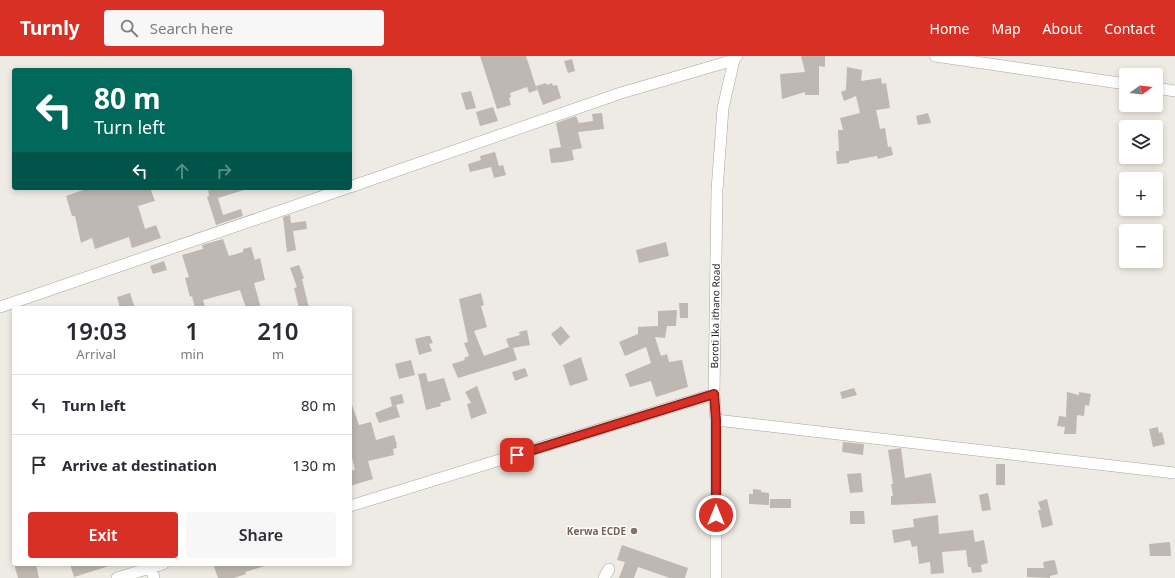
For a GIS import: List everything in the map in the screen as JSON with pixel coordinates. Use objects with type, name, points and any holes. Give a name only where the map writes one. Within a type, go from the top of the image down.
[{"type":"street","points":[[935,56],[1119,83]]},
{"type":"street","points":[[352,186],[621,93],[735,58]]},
{"type":"street","name":"Boroti Ika ithano Road","points":[[716,578],[716,420],[714,394],[717,190],[723,108],[735,58]]},
{"type":"street","points":[[1163,89],[1175,91]]},
{"type":"street","points":[[0,307],[341,190]]},
{"type":"street","points":[[352,505],[714,394]]},
{"type":"street","points":[[716,420],[1175,473]]},
{"type":"street","points":[[117,578],[153,573],[161,566]]},
{"type":"building","points":[[480,56],[526,56],[537,90],[529,93],[527,87],[510,93],[511,97],[509,98],[511,105],[497,109]]},
{"type":"building","points":[[801,56],[825,56],[825,67],[819,66],[819,95],[805,95],[805,92],[782,99],[780,74],[805,72]]},
{"type":"building","points":[[572,59],[575,71],[568,73],[564,61]]},
{"type":"building","points":[[847,67],[862,70],[861,81],[881,78],[882,84],[886,83],[890,108],[876,110],[880,129],[885,128],[888,147],[891,146],[893,155],[878,159],[877,156],[849,161],[849,163],[837,164],[836,151],[839,151],[838,130],[843,130],[840,118],[860,113],[856,96],[844,101],[841,92],[846,90]]},
{"type":"building","points":[[546,83],[547,85],[552,83],[553,86],[557,85],[561,98],[543,105],[536,86]]},
{"type":"building","points":[[471,91],[476,108],[466,110],[461,93]]},
{"type":"building","points":[[493,107],[498,121],[480,126],[476,112]]},
{"type":"building","points":[[602,113],[604,129],[578,132],[582,148],[572,150],[574,160],[551,163],[549,149],[561,147],[556,123],[576,116],[579,123],[593,121],[592,114]]},
{"type":"building","points":[[928,113],[931,123],[918,125],[916,116]]},
{"type":"building","points":[[495,152],[499,166],[503,165],[506,175],[494,178],[491,167],[470,172],[468,164],[481,160],[480,156]]},
{"type":"building","points":[[83,190],[151,190],[155,201],[138,206],[145,229],[156,225],[161,238],[132,248],[129,237],[95,249],[92,238],[81,243],[75,216],[72,216],[66,196]]},
{"type":"building","points":[[208,190],[244,190],[218,198],[223,215],[241,209],[243,216],[216,225],[207,197],[209,196]]},
{"type":"building","points":[[290,215],[291,223],[306,221],[307,229],[293,231],[296,250],[287,252],[283,217]]},
{"type":"building","points":[[223,239],[229,256],[243,252],[243,249],[251,247],[255,260],[260,258],[265,280],[254,283],[260,306],[245,306],[240,290],[203,300],[205,306],[194,306],[192,296],[190,297],[185,278],[189,277],[182,255],[203,249],[202,245]]},
{"type":"building","points":[[666,242],[669,256],[639,263],[636,250]]},
{"type":"building","points":[[164,261],[167,270],[153,274],[150,266]]},
{"type":"building","points":[[299,265],[304,278],[302,279],[309,306],[298,306],[294,288],[297,287],[290,268]]},
{"type":"building","points":[[130,293],[134,306],[119,306],[117,297]]},
{"type":"building","points":[[481,293],[484,305],[481,306],[487,327],[474,331],[484,356],[509,347],[506,339],[520,335],[519,332],[527,330],[530,345],[513,348],[517,360],[458,378],[452,364],[465,360],[464,358],[469,356],[464,343],[468,342],[459,299]]},
{"type":"building","points":[[679,303],[688,303],[688,318],[680,318]]},
{"type":"building","points":[[677,310],[676,326],[667,326],[665,338],[655,337],[661,356],[667,354],[669,362],[682,360],[688,387],[656,397],[651,381],[630,387],[625,374],[651,363],[646,347],[625,356],[619,342],[638,334],[638,327],[658,326],[658,311]]},
{"type":"building","points":[[561,326],[570,337],[560,346],[551,334]]},
{"type":"building","points":[[430,336],[433,343],[429,344],[432,351],[419,355],[415,339]]},
{"type":"building","points":[[581,357],[588,380],[570,386],[563,365]]},
{"type":"building","points":[[411,360],[415,375],[399,379],[395,364]]},
{"type":"building","points":[[525,368],[528,376],[515,381],[512,372]]},
{"type":"building","points":[[426,373],[428,382],[444,378],[451,400],[440,403],[441,406],[426,410],[418,374]]},
{"type":"building","points":[[477,386],[487,413],[471,419],[467,404],[471,403],[465,392]]},
{"type":"building","points":[[854,388],[857,395],[842,399],[840,392]]},
{"type":"building","points":[[1067,392],[1079,395],[1079,392],[1091,394],[1089,406],[1085,405],[1084,416],[1077,415],[1076,434],[1064,434],[1065,427],[1057,426],[1059,416],[1066,417]]},
{"type":"building","points":[[402,394],[404,403],[396,405],[400,417],[379,423],[375,413],[395,405],[392,406],[390,397]]},
{"type":"building","points":[[352,405],[359,425],[371,422],[376,440],[394,435],[397,445],[397,448],[393,449],[394,455],[368,461],[373,479],[352,485],[352,471],[355,470],[352,458]]},
{"type":"building","points":[[1158,427],[1159,433],[1162,432],[1165,444],[1153,447],[1149,429]]},
{"type":"building","points":[[843,442],[864,444],[863,455],[842,452]]},
{"type":"building","points":[[901,448],[905,478],[931,473],[936,503],[891,505],[891,496],[893,496],[891,484],[893,484],[888,450]]},
{"type":"building","points":[[996,464],[1005,464],[1005,485],[996,485]]},
{"type":"building","points":[[861,473],[863,492],[850,493],[847,474]]},
{"type":"building","points":[[753,489],[769,493],[769,505],[749,504],[749,494],[753,494]]},
{"type":"building","points":[[988,493],[991,510],[982,511],[979,495]]},
{"type":"building","points":[[770,499],[791,499],[791,508],[770,508]]},
{"type":"building","points":[[1047,499],[1053,525],[1042,528],[1038,510],[1041,510],[1038,502]]},
{"type":"building","points":[[850,511],[864,511],[865,524],[850,524]]},
{"type":"building","points":[[938,515],[939,534],[973,530],[975,542],[984,540],[988,563],[981,565],[982,572],[972,573],[971,567],[968,567],[966,550],[942,552],[944,573],[931,574],[930,562],[919,564],[917,546],[912,547],[910,540],[894,543],[892,530],[914,527],[913,519]]},
{"type":"building","points":[[1170,542],[1171,556],[1150,556],[1149,544]]},
{"type":"building","points":[[622,545],[688,568],[685,578],[670,578],[638,567],[634,578],[619,578],[625,562],[617,560]]},
{"type":"building","points":[[1055,561],[1058,574],[1050,576],[1050,578],[1027,577],[1027,568],[1044,568],[1043,562]]},
{"type":"building","points":[[15,566],[36,566],[39,578],[18,578]]},
{"type":"building","points":[[71,566],[109,566],[74,577]]},
{"type":"building","points":[[214,566],[265,566],[245,572],[246,574],[234,578],[218,578]]},
{"type":"place","name":"Kerwa ECDE","points":[[634,531]]},
{"type":"route","points":[[517,455],[714,394],[716,420],[716,515]]}]
